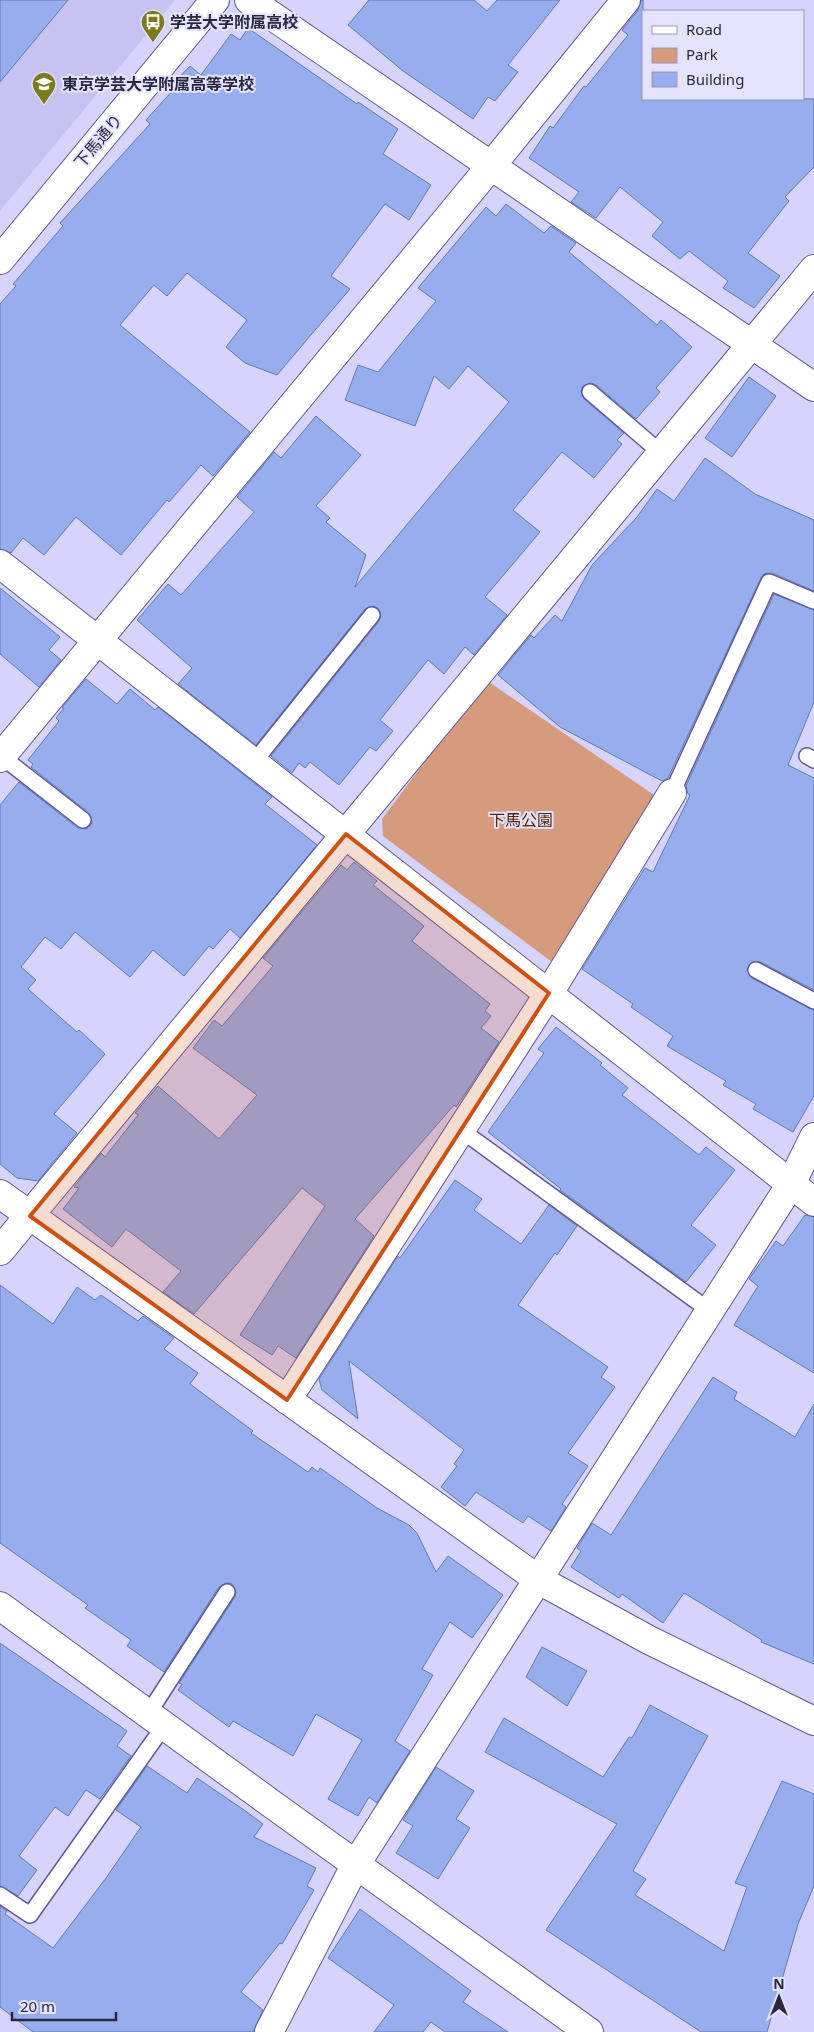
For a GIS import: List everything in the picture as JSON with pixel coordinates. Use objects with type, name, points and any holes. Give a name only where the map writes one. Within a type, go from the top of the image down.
[{"type":"street","name":"下馬通り","points":[[0,260],[215,0]]},
{"type":"street","points":[[249,0],[814,388]]},
{"type":"street","points":[[1,757],[491,166],[626,0]]},
{"type":"street","points":[[0,1251],[814,269]]},
{"type":"street","points":[[0,564],[98,638],[814,1202]]},
{"type":"street","points":[[287,1400],[549,994],[672,793]]},
{"type":"street","points":[[269,2032],[356,1864],[791,1184],[814,1137]]},
{"type":"street","points":[[0,1194],[539,1580],[649,1640],[814,1720]]},
{"type":"street","points":[[0,1606],[589,2032]]},
{"type":"lane","points":[[590,392],[661,453]]},
{"type":"lane","points":[[672,793],[769,582],[814,601]]},
{"type":"lane","points":[[254,762],[372,615]]},
{"type":"lane","points":[[1,757],[83,820]]},
{"type":"lane","points":[[756,970],[814,1001]]},
{"type":"lane","points":[[461,1130],[710,1311]]},
{"type":"lane","points":[[0,1894],[30,1915],[156,1720],[227,1592]]},
{"type":"highlighted area","points":[[346,834],[549,993],[287,1400],[30,1216]]},
{"type":"shaded area","name":"東京学芸大学附属高等学校","points":[[0,0],[175,0],[0,211]]},
{"type":"green space","name":"下馬公園","points":[[486,680],[657,797],[556,965],[383,836],[382,819]]},
{"type":"building","points":[[0,0],[68,0],[0,82]]},
{"type":"building","points":[[369,0],[474,0],[487,11],[497,0],[560,0],[508,65],[518,72],[495,101],[488,97],[473,119],[403,71],[348,25]]},
{"type":"building","points":[[641,0],[643,0],[642,100],[814,99],[814,167],[785,197],[789,201],[748,253],[780,276],[754,308],[723,288],[728,281],[689,251],[680,259],[652,236],[663,222],[620,187],[596,218],[571,202],[579,192],[529,158],[550,126],[553,128],[584,86],[586,87],[628,35],[622,30],[638,10]]},
{"type":"building","points":[[248,28],[357,104],[358,102],[398,129],[383,154],[431,185],[409,220],[385,204],[331,276],[350,289],[277,375],[245,363],[226,347],[247,320],[187,273],[167,296],[154,285],[120,325],[250,432],[213,476],[201,465],[169,502],[167,500],[121,555],[76,517],[44,555],[23,538],[11,553],[0,549],[0,304],[16,286],[13,284],[63,226],[60,223],[150,124],[146,120],[175,88],[172,85],[190,66],[201,75],[231,34],[240,40]]},
{"type":"building","points":[[506,204],[544,233],[551,226],[576,243],[569,252],[657,325],[661,320],[692,347],[656,388],[660,392],[636,419],[596,385],[591,383],[583,386],[581,391],[584,399],[624,433],[617,440],[622,444],[594,478],[562,452],[513,510],[540,532],[485,597],[507,615],[474,655],[465,647],[444,674],[428,660],[380,720],[393,731],[376,751],[370,747],[339,785],[310,762],[305,768],[299,763],[292,773],[271,756],[379,621],[381,616],[378,608],[373,606],[365,609],[256,745],[178,684],[192,668],[137,620],[168,584],[181,595],[254,512],[237,497],[274,452],[281,458],[316,416],[361,455],[316,506],[330,518],[326,522],[366,555],[355,587],[509,402],[468,366],[449,389],[434,376],[415,426],[345,400],[358,365],[378,372],[436,301],[418,288],[486,207],[496,216]]},
{"type":"building","points":[[749,377],[776,396],[732,457],[705,438]]},
{"type":"building","points":[[705,458],[755,494],[814,520],[814,591],[772,573],[764,574],[668,778],[662,781],[560,727],[498,675],[531,635],[534,638],[555,615],[562,621],[592,565],[637,517],[657,489],[674,501]]},
{"type":"building","points":[[0,588],[60,637],[49,650],[61,660],[39,687],[0,654]]},
{"type":"building","points":[[774,594],[814,610],[814,702],[788,765],[814,778],[814,990],[760,962],[751,962],[747,970],[752,978],[814,1010],[814,1096],[793,1132],[753,1109],[756,1104],[723,1085],[726,1081],[667,1046],[673,1036],[631,1007],[633,1004],[582,969],[645,868],[653,872],[690,795],[686,786]]},
{"type":"building","points":[[86,679],[117,704],[130,689],[155,710],[158,707],[272,797],[265,804],[317,845],[240,938],[230,929],[213,949],[209,946],[184,976],[153,950],[130,977],[75,932],[61,949],[45,937],[21,967],[36,980],[28,989],[77,1032],[79,1030],[105,1054],[54,1114],[77,1133],[38,1181],[17,1178],[0,1164],[0,805],[19,782],[78,828],[86,829],[91,825],[92,821],[89,813],[31,767],[33,764],[28,760],[59,721],[56,718],[64,708],[62,707]]},
{"type":"building","points":[[354,862],[377,881],[373,885],[424,926],[412,941],[490,1004],[485,1011],[491,1016],[481,1028],[499,1042],[456,1107],[454,1105],[355,1219],[374,1236],[296,1358],[278,1346],[272,1355],[240,1335],[325,1206],[302,1188],[194,1314],[163,1292],[181,1271],[126,1229],[112,1247],[63,1209],[79,1188],[74,1187],[101,1153],[105,1157],[138,1115],[135,1113],[158,1086],[219,1139],[257,1095],[193,1048],[214,1020],[222,1026],[273,966],[263,958],[341,865],[347,870]]},
{"type":"building","points":[[556,1027],[602,1063],[600,1065],[628,1088],[622,1095],[699,1155],[706,1147],[735,1170],[691,1225],[716,1245],[686,1282],[560,1190],[488,1132],[544,1053],[538,1049]]},
{"type":"building","points":[[455,1180],[482,1199],[474,1210],[521,1244],[549,1205],[577,1226],[518,1305],[608,1367],[601,1377],[615,1387],[568,1453],[588,1466],[562,1504],[566,1507],[551,1531],[528,1516],[523,1523],[476,1492],[465,1506],[441,1487],[457,1466],[454,1464],[464,1450],[349,1361],[358,1419],[322,1390],[319,1379],[398,1256],[400,1258]]},
{"type":"building","points":[[805,1215],[814,1217],[814,1373],[734,1325],[758,1286],[749,1279],[776,1241],[783,1246]]},
{"type":"building","points":[[0,1285],[53,1324],[77,1287],[95,1300],[101,1295],[138,1321],[143,1316],[174,1338],[164,1349],[198,1373],[190,1384],[253,1431],[251,1433],[308,1472],[312,1467],[318,1472],[320,1468],[377,1508],[409,1525],[417,1533],[436,1572],[448,1556],[503,1595],[472,1638],[450,1622],[422,1669],[433,1675],[395,1741],[410,1751],[377,1803],[369,1797],[358,1816],[328,1799],[362,1740],[316,1714],[293,1756],[233,1721],[229,1727],[178,1690],[182,1684],[179,1683],[235,1597],[236,1592],[232,1584],[227,1583],[219,1587],[164,1672],[127,1646],[131,1640],[85,1608],[88,1605],[0,1543]]},
{"type":"building","points":[[713,1377],[737,1392],[734,1399],[795,1437],[814,1404],[814,1664],[761,1642],[762,1640],[684,1593],[663,1623],[622,1594],[619,1598],[571,1567],[581,1551],[577,1548],[592,1523],[611,1535]]},
{"type":"building","points":[[0,1643],[127,1731],[117,1746],[131,1756],[100,1799],[86,1790],[68,1816],[55,1807],[19,1856],[37,1870],[18,1896],[0,1886]]},
{"type":"building","points":[[542,1647],[587,1671],[567,1706],[526,1677]]},
{"type":"building","points":[[650,1705],[708,1736],[633,1871],[646,1879],[635,1895],[724,1951],[747,1887],[735,1883],[782,1781],[814,1794],[814,1886],[798,1924],[767,2032],[701,2032],[546,1930],[617,1824],[485,1752],[504,1718],[603,1777],[629,1737],[632,1738]]},
{"type":"building","points":[[147,1766],[187,1793],[197,1778],[263,1824],[254,1837],[316,1868],[307,1886],[314,1890],[282,1944],[280,1943],[241,1992],[263,2010],[253,2032],[33,2032],[0,2007],[0,1906],[7,1911],[5,1914],[53,1948],[106,1878],[141,1827],[116,1810]]},
{"type":"building","points":[[436,1767],[474,1791],[456,1819],[470,1828],[438,1879],[396,1853],[413,1826],[403,1820]]},
{"type":"building","points":[[360,1909],[471,1991],[463,2002],[508,2032],[445,2032],[431,2022],[423,2032],[374,2032],[394,2005],[328,1958]]},
{"type":"place","name":"学芸大学附属高校","points":[[153,43]]},
{"type":"place","name":"東京学芸大学附属高等学校","points":[[44,105]]}]
